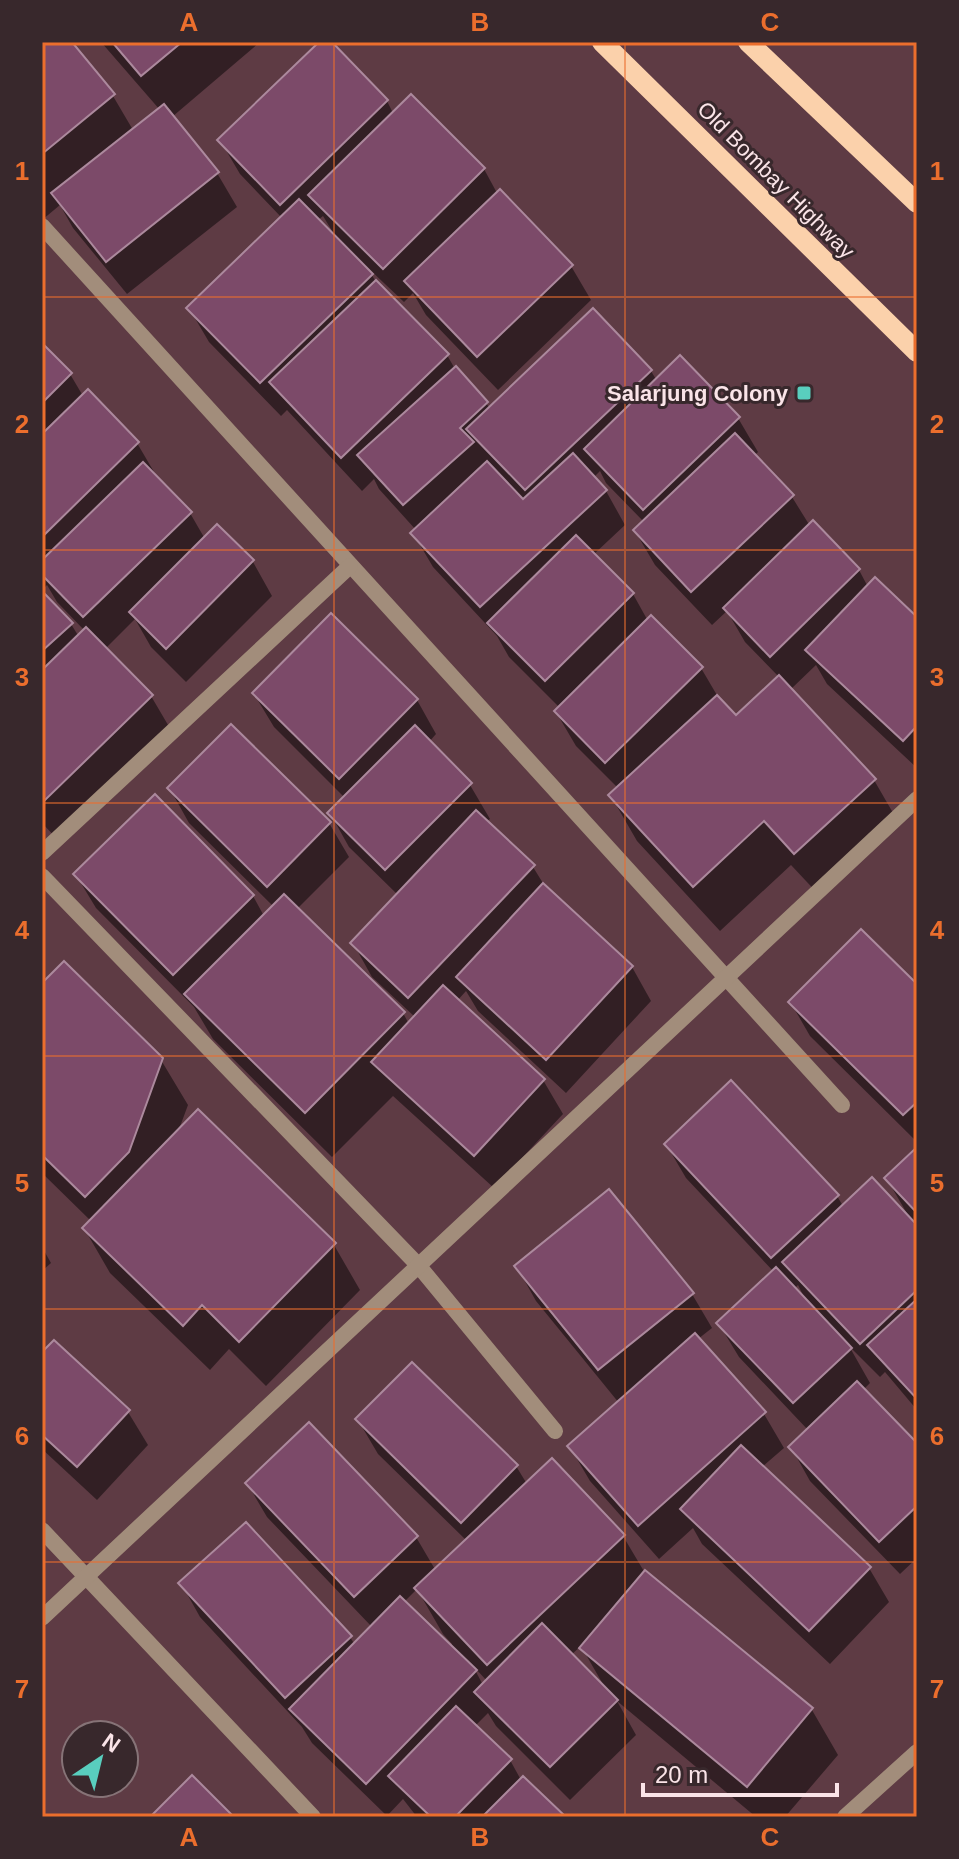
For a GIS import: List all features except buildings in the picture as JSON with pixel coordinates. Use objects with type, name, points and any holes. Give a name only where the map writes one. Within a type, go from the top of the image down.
[{"type":"main road","name":"Old Bombay Highway","points":[[602,42],[917,352]]},
{"type":"main road","points":[[748,42],[917,203]]},
{"type":"street","points":[[42,226],[842,1105]]},
{"type":"street","points":[[42,853],[350,566]]},
{"type":"street","points":[[42,1618],[917,799]]},
{"type":"street","points":[[42,876],[418,1265],[555,1431]]},
{"type":"street","points":[[42,1530],[313,1817]]},
{"type":"street","points":[[845,1817],[917,1752]]},
{"type":"place","name":"Salarjung Colony","points":[[804,393]]}]
